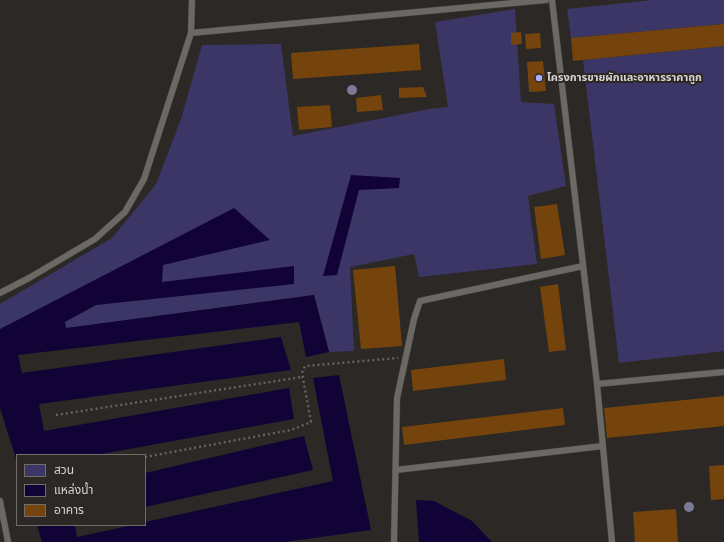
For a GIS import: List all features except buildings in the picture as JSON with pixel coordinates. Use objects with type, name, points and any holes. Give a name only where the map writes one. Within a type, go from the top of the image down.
[{"type":"lane","points":[[0,293],[29,278],[95,239],[125,212],[144,179],[191,33],[192,0]]},
{"type":"lane","points":[[464,0],[464,8]]},
{"type":"lane","points":[[191,33],[546,0]]},
{"type":"lane","points":[[552,0],[597,384],[612,542]]},
{"type":"lane","points":[[394,542],[398,398],[414,319],[420,301],[583,266]]},
{"type":"lane","points":[[597,384],[724,372]]},
{"type":"lane","points":[[396,470],[603,446]]},
{"type":"lane","points":[[0,501],[8,542]]},
{"type":"path","points":[[146,457],[291,430],[311,422],[302,377],[305,366],[406,357]]},
{"type":"path","points":[[56,415],[302,377]]},
{"type":"green space","points":[[652,0],[724,0],[724,24],[571,38],[567,9]]},
{"type":"green space","points":[[515,9],[521,102],[554,104],[566,186],[528,196],[537,264],[419,277],[414,254],[350,267],[354,351],[329,352],[314,295],[66,329],[0,336],[0,304],[112,238],[156,184],[181,119],[202,45],[281,44],[293,136],[429,109],[448,107],[435,22]]},
{"type":"green space","points":[[724,46],[724,351],[619,363],[583,60]]},
{"type":"water","points":[[351,175],[400,178],[399,188],[359,190],[337,275],[323,276]]},
{"type":"water","points":[[234,208],[270,240],[163,265],[162,282],[294,266],[294,284],[96,305],[65,322],[66,328],[314,295],[329,352],[306,357],[299,322],[18,355],[22,373],[281,337],[291,370],[39,404],[44,431],[289,388],[294,419],[102,454],[16,454],[16,459],[0,408],[0,329]]},
{"type":"water","points":[[339,375],[371,530],[285,542],[42,542],[37,526],[75,526],[77,537],[128,526],[146,526],[146,522],[333,481],[313,378]]},
{"type":"water","points":[[304,436],[313,470],[146,507],[146,473]]},
{"type":"water","points":[[416,500],[434,501],[472,521],[492,542],[419,542]]},
{"type":"place","name":"โครงการขายผักและอาหารราคาถูก","points":[[539,78]]}]
